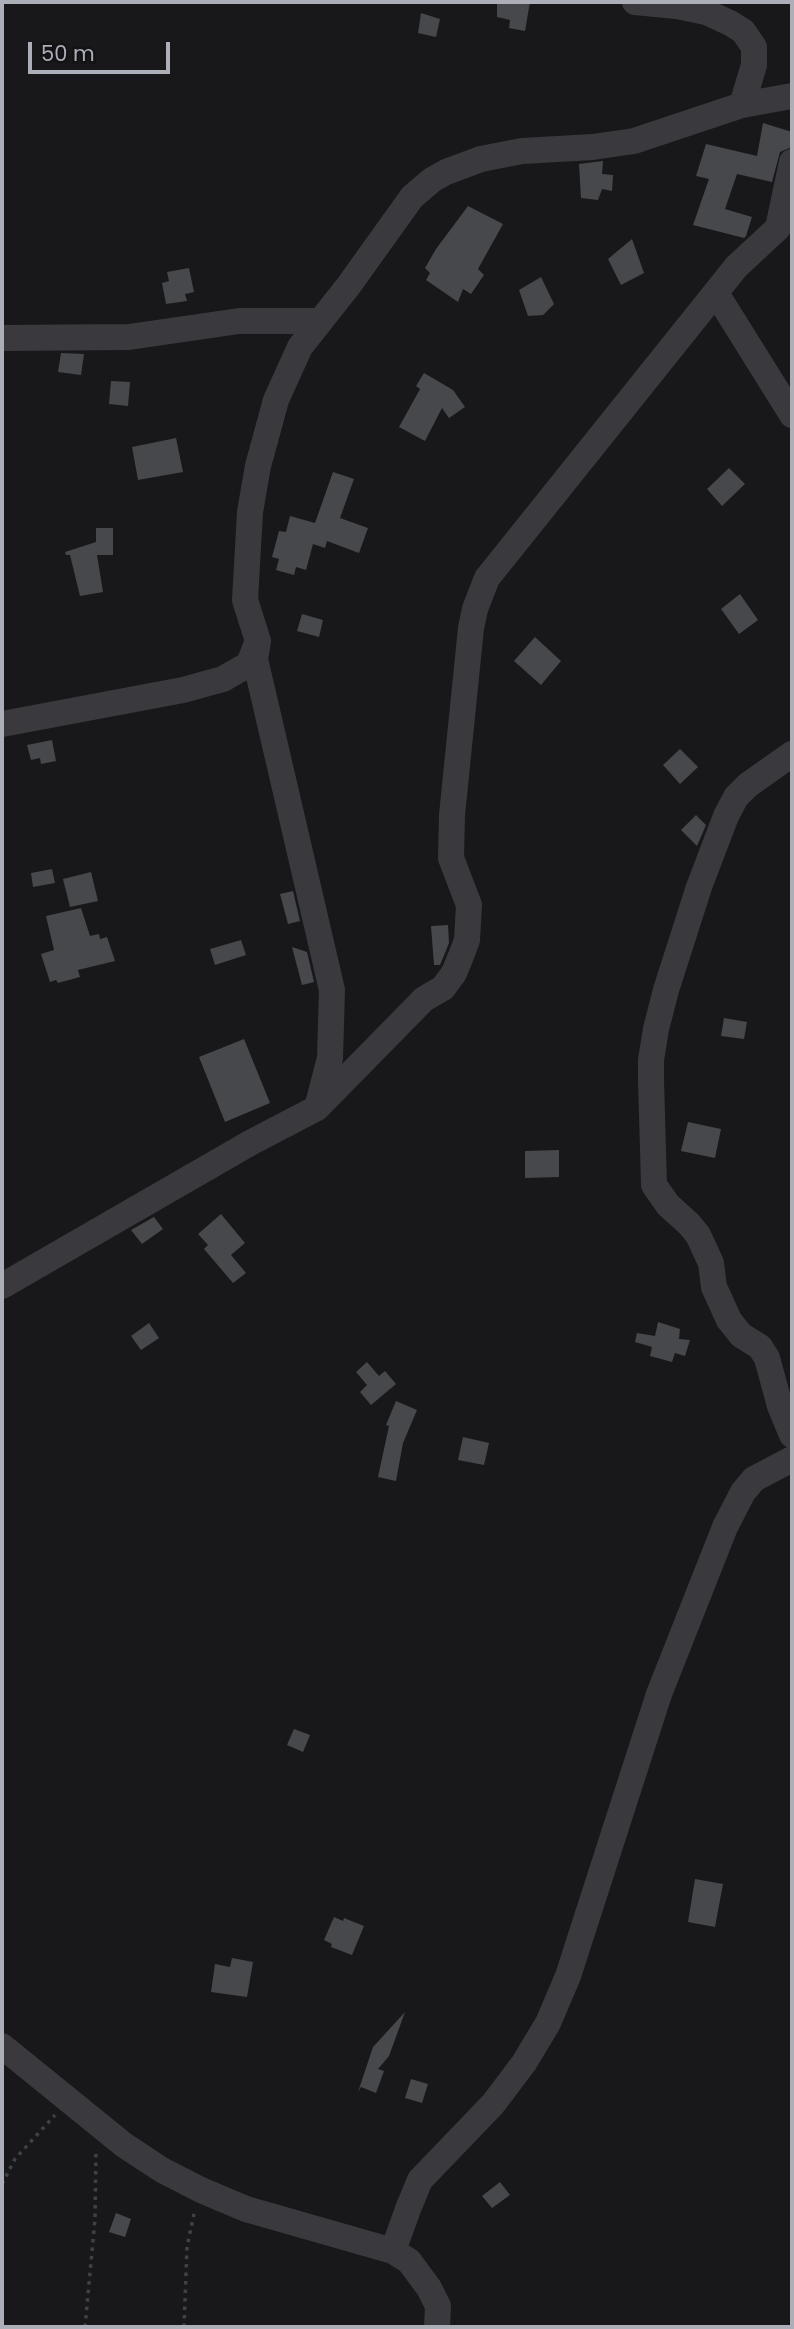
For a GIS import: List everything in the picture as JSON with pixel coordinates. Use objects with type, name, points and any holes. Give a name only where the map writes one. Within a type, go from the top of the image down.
[{"type":"street","points":[[635,2],[706,12],[743,31],[754,47],[754,65],[742,105]]},
{"type":"street","points":[[317,1108],[330,1058],[332,990],[255,660],[258,641],[245,600],[250,512],[258,466],[286,374],[300,347],[412,197],[446,172],[481,159],[522,151],[593,147],[634,141],[742,105],[792,96]]},
{"type":"street","points":[[2,1286],[226,1157],[317,1108],[424,999],[443,988],[454,972],[467,940],[469,905],[451,858],[452,815],[471,628],[487,578],[736,267],[778,228],[792,162]]},
{"type":"street","points":[[716,293],[792,415]]},
{"type":"street","points":[[2,338],[129,337],[239,321],[320,321]]},
{"type":"street","points":[[2,724],[171,692],[223,679],[249,664],[258,641]]},
{"type":"street","points":[[792,754],[739,793],[726,816],[703,875],[666,990],[651,1060],[650,1080],[654,1185],[659,1195],[698,1236],[729,1320],[741,1335],[760,1347],[767,1358],[792,1435]]},
{"type":"street","points":[[394,2252],[420,2180],[493,2104],[524,2063],[548,2023],[568,1976],[659,1694],[725,1527],[743,1492],[754,1479],[792,1459]]},
{"type":"street","points":[[2,2046],[96,2123],[162,2170],[246,2209],[394,2252],[409,2262],[429,2288],[438,2306],[437,2327]]},
{"type":"path","points":[[2,2184],[15,2160],[68,2100]]},
{"type":"path","points":[[85,2327],[94,2219],[96,2123]]},
{"type":"path","points":[[184,2327],[187,2247],[201,2190]]},
{"type":"building","points":[[497,2],[530,2],[525,31],[509,28],[510,20],[497,17]]},
{"type":"building","points":[[421,13],[440,19],[436,37],[418,33]]},
{"type":"building","points":[[763,123],[792,132],[792,147],[780,152],[772,182],[737,174],[725,209],[752,217],[746,236],[744,238],[693,225],[709,179],[696,176],[706,144],[757,156]]},
{"type":"building","points":[[603,161],[602,174],[613,175],[612,191],[602,189],[598,200],[581,198],[579,164]]},
{"type":"building","points":[[468,206],[503,224],[478,269],[484,275],[471,294],[463,289],[458,302],[426,280],[430,273],[425,268]]},
{"type":"building","points":[[632,239],[644,273],[621,285],[608,259]]},
{"type":"building","points":[[189,268],[194,292],[185,294],[187,301],[166,304],[162,283],[169,281],[167,272]]},
{"type":"building","points":[[541,277],[554,304],[543,315],[528,316],[519,290]]},
{"type":"building","points":[[61,353],[84,354],[81,375],[58,372]]},
{"type":"building","points":[[424,373],[453,390],[465,407],[449,418],[442,408],[425,441],[399,427],[420,389],[416,386]]},
{"type":"building","points":[[111,381],[130,382],[128,406],[109,404]]},
{"type":"building","points":[[176,438],[183,472],[138,480],[132,447]]},
{"type":"building","points":[[729,468],[745,484],[722,506],[707,489]]},
{"type":"building","points":[[333,472],[354,479],[340,518],[368,528],[359,553],[327,541],[325,548],[313,544],[306,570],[296,567],[294,575],[276,570],[279,559],[272,557],[279,531],[286,532],[290,516],[315,523]]},
{"type":"building","points":[[96,528],[113,528],[113,555],[97,555],[103,592],[80,596],[70,555],[65,552],[96,542]]},
{"type":"building","points":[[740,594],[758,620],[739,634],[721,609]]},
{"type":"building","points":[[302,614],[323,620],[319,637],[297,631]]},
{"type":"building","points":[[535,637],[561,661],[541,685],[514,661]]},
{"type":"building","points":[[52,740],[56,761],[41,764],[40,758],[31,760],[27,745]]},
{"type":"building","points":[[680,749],[698,767],[680,784],[663,765]]},
{"type":"building","points":[[696,815],[706,825],[697,846],[681,830]]},
{"type":"building","points":[[52,869],[55,883],[33,887],[31,873]]},
{"type":"building","points":[[91,872],[98,901],[70,907],[63,879]]},
{"type":"building","points":[[293,891],[300,921],[288,924],[280,894]]},
{"type":"building","points":[[81,908],[90,936],[99,934],[100,939],[107,937],[115,961],[78,970],[80,977],[58,983],[56,980],[50,982],[41,954],[54,950],[46,916]]},
{"type":"building","points":[[448,925],[449,943],[440,965],[434,965],[431,926]]},
{"type":"building","points":[[241,940],[246,955],[215,965],[210,949]]},
{"type":"building","points":[[292,947],[307,952],[314,982],[302,985]]},
{"type":"building","points":[[724,1018],[747,1022],[744,1039],[721,1036]]},
{"type":"building","points":[[244,1039],[270,1103],[225,1122],[199,1057]]},
{"type":"building","points":[[688,1122],[721,1129],[715,1158],[681,1151]]},
{"type":"building","points":[[559,1150],[559,1177],[525,1178],[525,1151]]},
{"type":"building","points":[[221,1214],[245,1243],[231,1255],[246,1273],[233,1283],[204,1249],[208,1245],[198,1234]]},
{"type":"building","points":[[154,1217],[163,1229],[142,1244],[131,1230]]},
{"type":"building","points":[[658,1322],[680,1329],[679,1339],[690,1340],[685,1356],[675,1353],[672,1362],[650,1356],[652,1347],[635,1342],[637,1333],[655,1336]]},
{"type":"building","points":[[149,1323],[159,1338],[141,1350],[131,1336]]},
{"type":"building","points":[[367,1362],[379,1376],[385,1371],[396,1384],[371,1405],[360,1392],[367,1385],[356,1372]]},
{"type":"building","points":[[396,1401],[417,1410],[403,1443],[396,1481],[378,1477],[389,1426],[386,1425]]},
{"type":"building","points":[[463,1437],[489,1443],[484,1465],[458,1460]]},
{"type":"building","points":[[294,1729],[310,1735],[303,1752],[287,1745]]},
{"type":"building","points":[[695,1879],[723,1884],[715,1927],[688,1922]]},
{"type":"building","points":[[334,1917],[364,1926],[352,1955],[331,1947],[332,1944],[324,1940]]},
{"type":"building","points":[[232,1958],[253,1962],[247,1997],[211,1992],[215,1964],[230,1967]]},
{"type":"building","points":[[405,2012],[389,2056],[378,2069],[384,2071],[376,2093],[361,2087],[358,2092],[373,2047]]},
{"type":"building","points":[[411,2079],[428,2084],[422,2103],[405,2098]]},
{"type":"building","points":[[500,2182],[510,2195],[492,2208],[482,2196]]},
{"type":"building","points":[[116,2213],[131,2219],[125,2237],[109,2232]]}]
